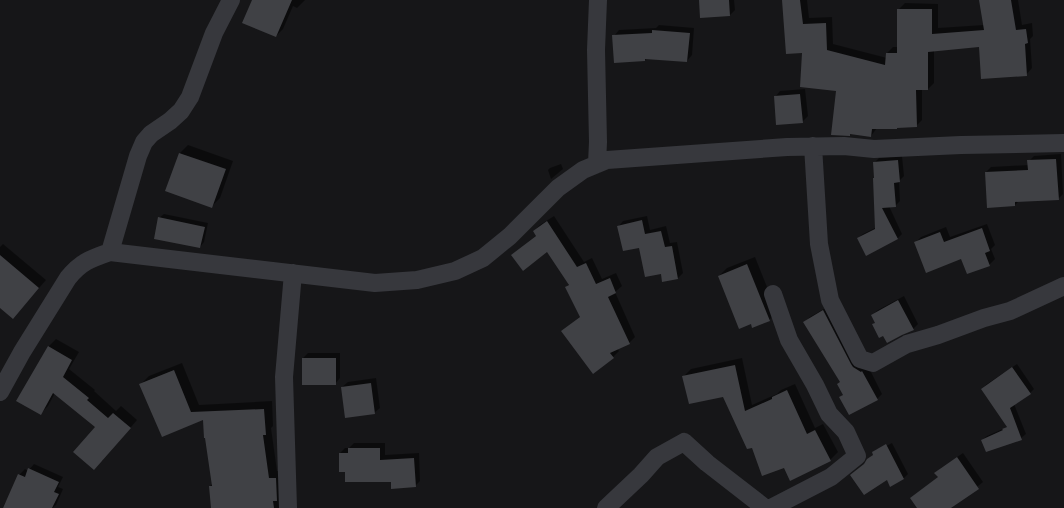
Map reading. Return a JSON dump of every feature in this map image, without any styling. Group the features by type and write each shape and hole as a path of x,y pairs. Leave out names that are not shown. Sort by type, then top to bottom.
{"street":[{"path":"110,252 138,156 144,142 151,134 181,111 190,97 214,33 231,0"},
{"path":"597,164 596,50 598,0"},
{"path":"0,392 22,352 76,267 90,259 110,252 376,283 417,280 454,271 483,258 510,236 558,188 584,170 608,160 778,147 844,146 874,149 1064,143"},
{"path":"812,146 819,244 830,300 860,359 873,363 907,344 1010,311 1064,286"},
{"path":"288,508 284,377 293,273"},
{"path":"771,508 831,477 857,456 846,432 829,414 789,340 773,294"},
{"path":"606,508 657,457 684,442 707,463 765,508"}],"building":[{"path":"252,0 292,0 276,37 242,23"},
{"path":"699,0 729,0 730,16 700,18"},
{"path":"782,0 800,0 803,24 826,23 827,50 885,65 886,53 897,53 897,9 932,9 932,34 984,30 979,0 1011,0 1016,30 1026,29 1028,43 1025,44 1027,76 981,79 979,47 928,52 928,90 916,90 917,127 872,129 871,137 850,134 850,136 831,135 836,91 800,87 802,53 786,54"},
{"path":"652,30 690,33 687,62 645,59 645,61 614,63 612,35 652,33"},
{"path":"800,94 803,123 776,125 774,96"},
{"path":"179,153 226,169 212,208 165,191"},
{"path":"1056,159 1059,200 1015,202 1015,206 987,208 985,172 1028,170 1027,160"},
{"path":"898,160 900,182 894,183 896,207 882,208 898,239 866,256 857,238 875,229 873,162"},
{"path":"158,217 205,227 200,248 154,239"},
{"path":"642,220 645,234 661,231 665,247 672,246 678,279 662,282 661,274 645,277 639,248 623,251 617,226"},
{"path":"547,221 577,267 586,263 596,284 610,278 616,293 608,297 630,344 610,353 614,358 593,374 561,331 580,317 565,287 569,285 547,252 523,271 511,255 536,236 533,231"},
{"path":"982,228 990,251 985,253 990,266 967,274 961,259 926,273 914,242 940,232 944,242"},
{"path":"0,255 39,288 13,319 0,308"},
{"path":"747,264 770,321 752,328 751,324 739,329 718,276"},
{"path":"898,300 914,330 887,343 883,336 879,338 872,324 875,323 871,315"},
{"path":"823,310 851,364 862,371 878,400 849,415 839,397 843,395 837,384 840,382 803,322"},
{"path":"48,346 72,360 63,377 89,398 87,400 108,418 113,413 131,428 94,470 73,452 95,427 53,393 41,415 16,401"},
{"path":"302,358 336,358 336,385 302,385"},
{"path":"735,365 745,411 787,390 807,434 815,430 831,461 790,481 784,468 762,476 752,448 747,449 723,397 689,404 682,376"},
{"path":"1012,367 1031,394 1010,408 1022,440 986,452 981,440 1007,427 981,389"},
{"path":"174,370 191,412 264,409 266,435 263,435 269,478 276,478 277,501 273,501 274,508 211,508 209,486 212,486 203,420 162,437 139,384"},
{"path":"371,383 375,414 345,418 341,387"},
{"path":"886,444 904,479 890,487 887,480 864,495 850,475 873,455 872,452"},
{"path":"348,448 380,448 380,460 414,458 416,487 391,489 391,482 345,482 345,472 339,472 339,453 348,453"},
{"path":"957,457 979,489 951,508 917,508 910,498 938,477 934,473"},
{"path":"28,468 59,482 54,492 59,494 52,508 3,508 18,474 25,477"}]}
